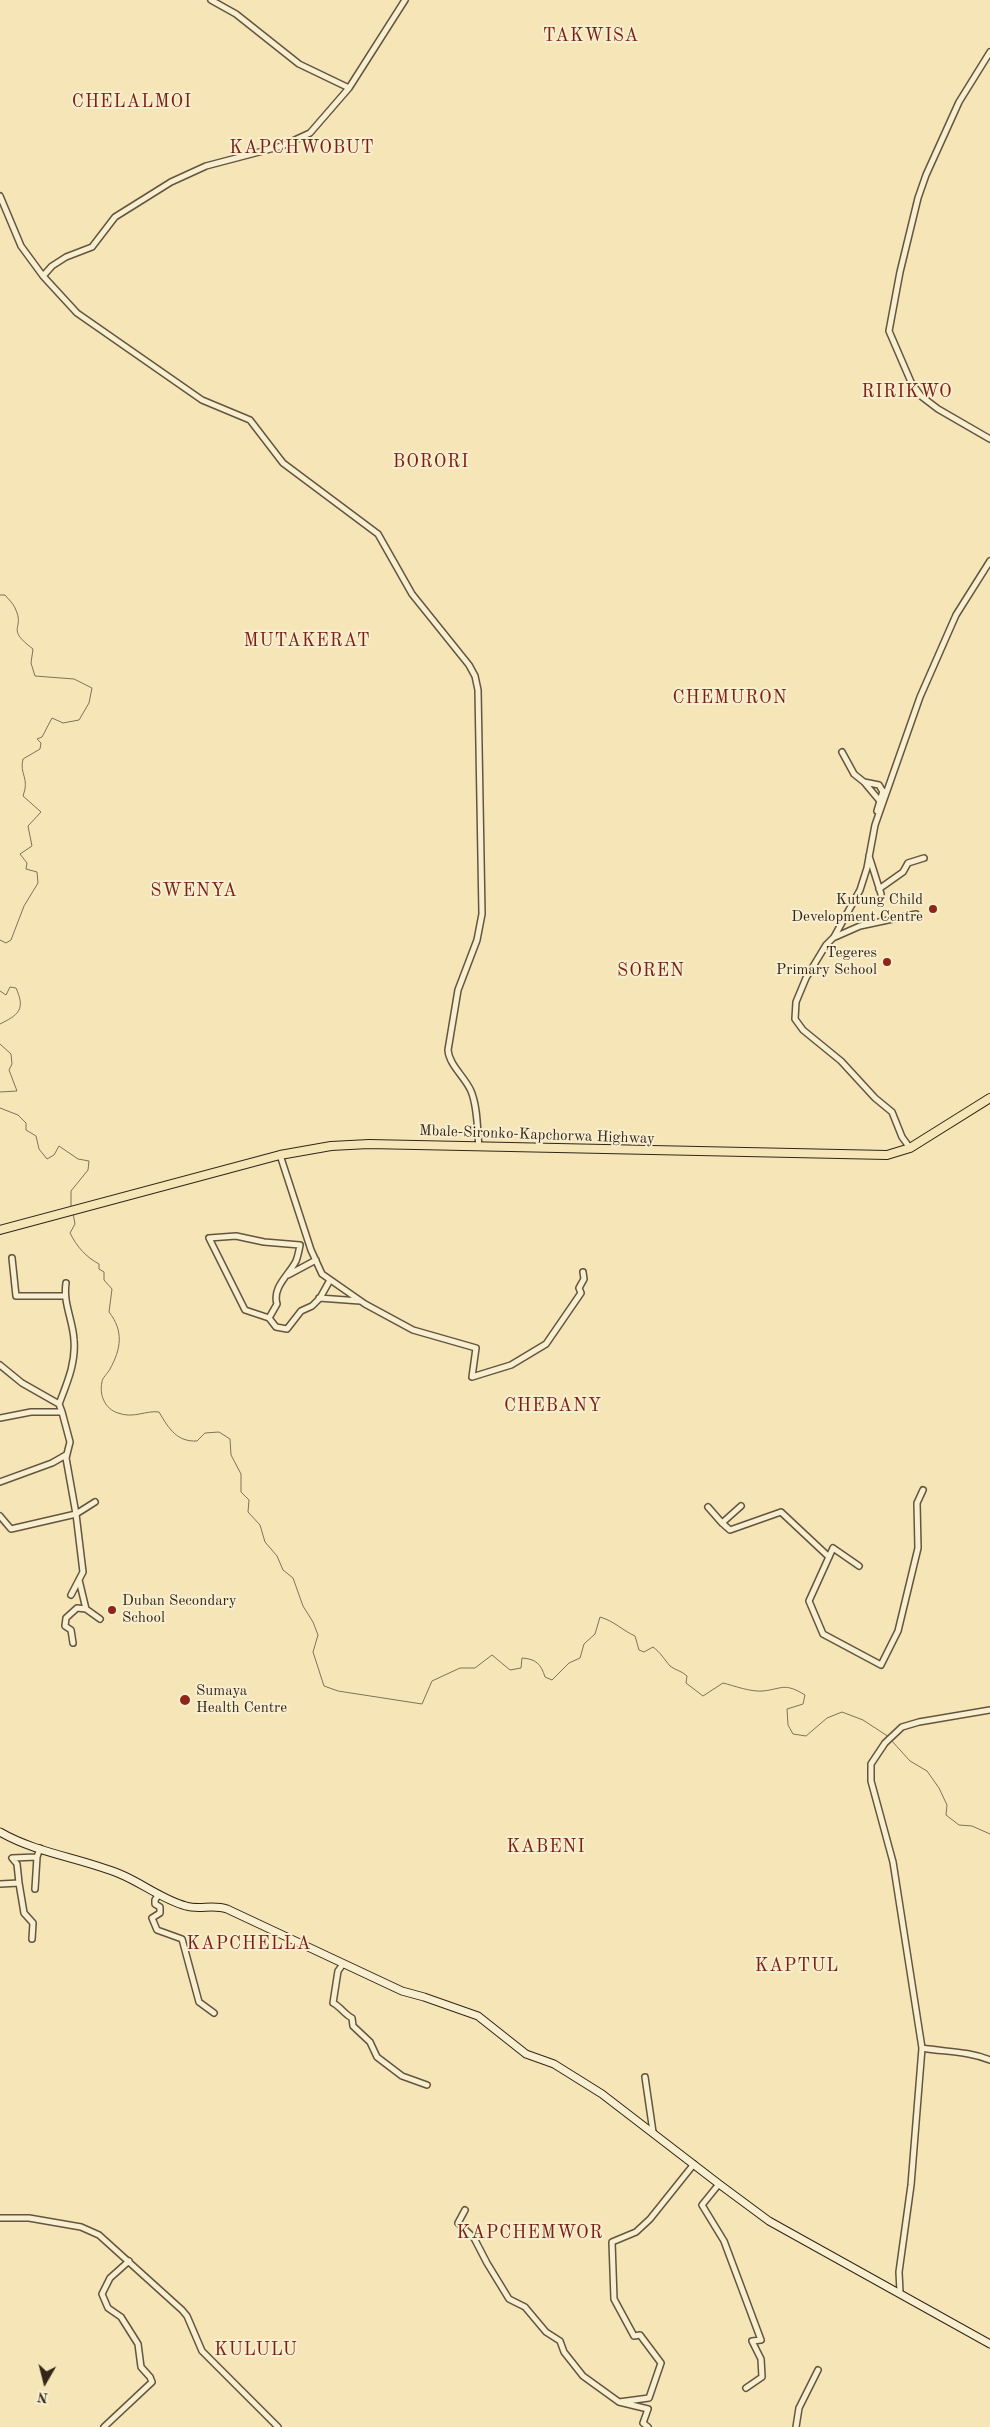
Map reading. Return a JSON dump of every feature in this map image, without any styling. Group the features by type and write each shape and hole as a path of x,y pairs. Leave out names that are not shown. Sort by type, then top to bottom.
{"main road":[{"name":"Mbale-Sironko-Kapchorwa Highway","path":"0,1230 280,1155 332,1146 369,1144 887,1155 910,1148 990,1098"}],"street":[{"path":"211,0 236,14 299,64 349,88"},
{"path":"43,276 52,266 66,257 92,246 115,217 171,182 206,166 302,139 316,127 349,88 405,0"},
{"path":"990,52 972,78 951,117 923,183 900,272 889,331 910,382 921,396 938,409 990,439"},
{"path":"0,196 22,246 43,276 77,313 202,400 250,420 283,463 372,529 383,542 412,594 473,671 478,690 482,914 476,940 458,990 448,1053 472,1092 479,1146"},
{"path":"910,1148 902,1137 892,1112 874,1098 841,1061 803,1030 795,1019 796,1002 801,987 826,945 834,937 860,890 875,825 920,697 956,615 990,561"},
{"path":"842,752 854,774 864,782 879,800"},
{"path":"897,761 879,800 869,855 880,892 903,872 908,863 924,858"},
{"path":"864,782 879,785 883,792"},
{"path":"834,937 860,926 916,914"},
{"path":"280,1155 322,1274 360,1301 413,1330 476,1348 472,1377 511,1365 546,1344 581,1293 579,1288 584,1279 583,1272"},
{"path":"288,1275 300,1245 264,1242 236,1236 209,1238 245,1310 269,1318 276,1327 287,1328 301,1311 312,1306 330,1280"},
{"path":"12,1258 16,1296 64,1296"},
{"path":"269,1318 277,1304 275,1298 281,1282 288,1275 316,1260"},
{"path":"59,1404 73,1366 74,1358 74,1340 64,1296 66,1283"},
{"path":"319,1298 360,1301"},
{"path":"0,1365 22,1383 59,1404 62,1412 70,1442 66,1456 83,1572 71,1595"},
{"path":"0,1418 31,1412 62,1412"},
{"path":"0,1482 66,1456"},
{"path":"859,1566 833,1548 810,1601 824,1634 880,1665 898,1631 918,1548 917,1503 924,1490"},
{"path":"0,1516 11,1529 76,1514 95,1502"},
{"path":"708,1506 722,1524 730,1530 781,1512 829,1557"},
{"path":"722,1524 741,1506"},
{"path":"79,1580 86,1609"},
{"path":"73,1643 71,1630 64,1626 66,1618 77,1608 86,1609 100,1619"},
{"path":"900,2292 899,2272 911,2185 922,2048 893,1862 871,1781 871,1764 885,1743 897,1730 919,1722 990,1710"},
{"path":"0,1832 40,1848 119,1874 187,1907 218,1906 227,1909 402,1991 478,2016 526,2054 554,2064 602,2094 719,2184 787,2231 900,2292 990,2344"},
{"path":"34,1889 37,1857 40,1848"},
{"path":"32,1939 33,1922 24,1913 17,1864 12,1858 37,1857"},
{"path":"0,1884 19,1883"},
{"path":"159,1894 154,1900 160,1913 152,1918 157,1930 182,1939 199,2002 214,2013"},
{"path":"342,1964 338,1971 333,2003 340,2006 346,2015 352,2018 353,2026 370,2042 377,2057 402,2076 427,2085"},
{"path":"922,2048 950,2053 971,2053 990,2060"},
{"path":"645,2077 653,2132"},
{"path":"619,2402 649,2398 661,2363 640,2335 634,2336 614,2299 612,2242 636,2232 650,2219 694,2164"},
{"path":"719,2184 702,2205 724,2241 761,2340 752,2341 761,2359 762,2377 746,2388"},
{"path":"465,2210 458,2222 474,2238 509,2299 525,2307 546,2332 560,2341 564,2352 583,2376 619,2402 648,2408 643,2423 648,2427"},
{"path":"0,2218 30,2218 81,2227 99,2235 182,2310 187,2316 202,2351 278,2427"},
{"path":"104,2427 152,2382 141,2367 138,2344 121,2317 108,2308 102,2294 110,2278 129,2262"},
{"path":"796,2427 800,2408 818,2370"}],"waterway":[{"path":"0,595 5,595 14,606 18,615 17,632 24,642 33,649 31,663 35,676 74,679 92,688 89,703 79,720 63,723 52,718 42,737 37,739 41,743 40,749 23,759 22,769 25,780 23,796 41,812 28,826 32,846 20,854 27,863 26,869 37,872 38,883 24,906 11,940 6,943 0,940"},
{"path":"0,991 6,995 10,987 16,988 20,1002 20,1007 16,1014 0,1024"},
{"path":"0,1044 11,1054 12,1064 9,1070 17,1091 0,1092"},
{"path":"0,1108 18,1115 26,1123 26,1130 36,1136 39,1149 47,1159 54,1155 59,1146 78,1159 89,1161 88,1170 71,1191 71,1207"},
{"path":"73,1213 75,1224 70,1233 82,1251 99,1264 99,1269 104,1272 104,1280 112,1289 109,1312 117,1326 119,1340 114,1362 102,1380 101,1392 106,1405 113,1411 124,1415 159,1412 174,1433 190,1441 197,1441 205,1433 219,1432 230,1439 231,1455 241,1474 241,1492 249,1500 248,1512 260,1525 265,1542 277,1556 283,1570 293,1578 303,1606 313,1622 318,1635 313,1652 324,1686 338,1691 422,1704 432,1681 460,1668 475,1668 492,1655 510,1670 521,1668 522,1658 534,1661 540,1666 545,1677 552,1680 569,1663 580,1658 584,1644 595,1634 600,1617 635,1636 639,1650 644,1652 653,1647 670,1666 687,1676 686,1683 703,1696 723,1683 758,1691 787,1687 805,1695 803,1704 787,1709 788,1725 793,1734 806,1736 827,1718 842,1712 863,1720 889,1737"},
{"path":"891,1740 910,1761 927,1771 939,1788 947,1805 946,1815 959,1825 972,1826 990,1834"}],"place":[{"name":"Kutung Child Development Centre","path":"933,909"},
{"name":"Tegeres Primary School","path":"887,962"},
{"name":"Duban Secondary School","path":"112,1610"},
{"name":"Sumaya Health Centre","path":"185,1700"}],"district":[{"name":"TAKWISA","path":"591,36"},
{"name":"CHELALMOI","path":"132,102"},
{"name":"KAPCHWOBUT","path":"302,148"},
{"name":"RIRIKWO","path":"907,392"},
{"name":"BORORI","path":"431,462"},
{"name":"MUTAKERAT","path":"307,641"},
{"name":"CHEMURON","path":"730,698"},
{"name":"SWENYA","path":"194,891"},
{"name":"SOREN","path":"651,971"},
{"name":"CHEBANY","path":"553,1406"},
{"name":"KABENI","path":"546,1847"},
{"name":"KAPCHELLA","path":"249,1944"},
{"name":"KAPTUL","path":"797,1966"},
{"name":"KAPCHEMWOR","path":"530,2233"},
{"name":"KULULU","path":"256,2350"}]}
